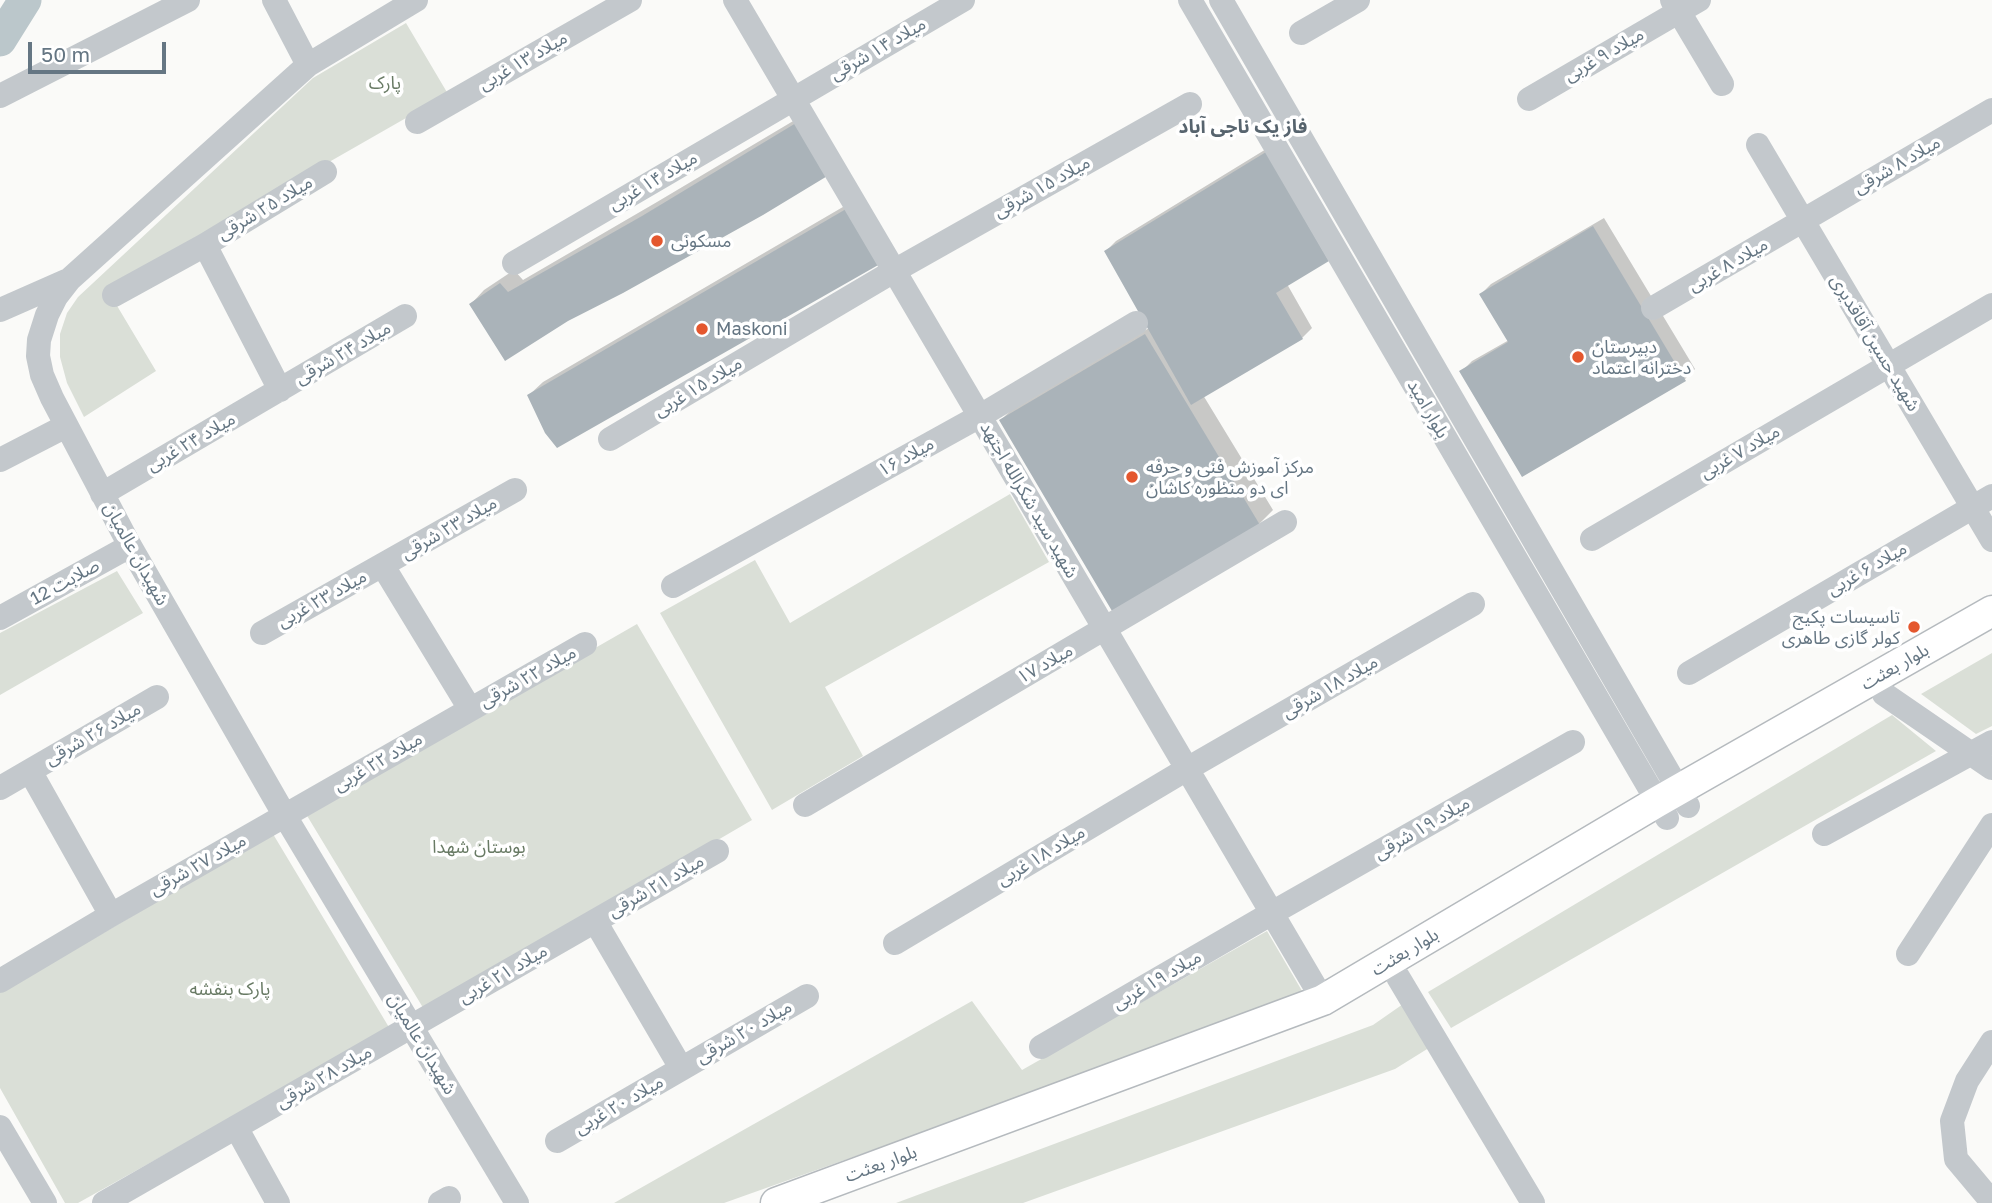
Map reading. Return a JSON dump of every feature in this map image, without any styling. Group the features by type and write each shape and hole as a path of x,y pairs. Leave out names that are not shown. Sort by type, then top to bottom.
{"main road":[{"name":"بلوار بعثت","path":"828,1203 1332,1015 1992,611"},
{"name":"بلوار بعثت","path":"776,1203 1323,1000 1673,804 1884,694 1992,632"}],"street":[{"path":"0,96 188,0"},
{"path":"274,0 309,65"},
{"name":"شهیدان عالمیان","path":"416,0 309,65 70,279 56,297 47,315 39,348 42,375 130,546 285,816 517,1203"},
{"name":"میلاد ۱۳ غربی","path":"417,122 630,0"},
{"name":"شهید سید شکرالله اجتهد","path":"735,0 1323,1000"},
{"name":"میلاد ۱۴ شرقی","path":"793,99 963,0"},
{"name":"بلوار امید","path":"1190,0 1408,374 1673,804"},
{"name":"بلوار امید","path":"1222,0 1430,359 1673,804"},
{"path":"1301,33 1358,0"},
{"path":"1683,4 1722,84"},
{"name":"میلاد ۹ غربی","path":"1529,99 1683,4"},
{"name":"میلاد ۱۴ غربی","path":"514,263 793,99"},
{"name":"میلاد ۱۵ شرقی","path":"894,271 1190,104"},
{"name":"میلاد ۸ شرقی","path":"1803,221 1992,110"},
{"name":"شهید حسین آقاقدیری","path":"1758,145 1888,365 1982,502 1992,540"},
{"name":"میلاد ۲۵ شرقی","path":"114,295 205,245 325,172"},
{"name":"میلاد ۸ غربی","path":"1653,308 1803,221"},
{"path":"205,245 280,390"},
{"path":"1354,281 1377,267"},
{"name":"میلاد ۱۵ غربی","path":"610,439 894,271"},
{"path":"0,310 70,279"},
{"name":"میلاد ۷ غربی","path":"1591,539 1992,305"},
{"name":"میلاد ۲۴ شرقی","path":"280,390 405,316"},
{"name":"میلاد ۱۶","path":"673,586 980,416 1136,323"},
{"path":"1408,374 1430,359"},
{"name":"میلاد ۲۴ غربی","path":"102,494 280,390"},
{"path":"0,460 66,426"},
{"name":"میلاد ۲۳ شرقی","path":"383,566 515,490"},
{"name":"میلاد ۶ غربی","path":"1689,673 1982,502"},
{"name":"میلاد ۱۷","path":"805,804 1285,522"},
{"name":"صلابت 12","path":"0,618 130,546"},
{"path":"383,566 470,709"},
{"name":"میلاد ۲۳ غربی","path":"262,633 383,566"},
{"name":"میلاد ۱۸ شرقی","path":"1187,769 1473,604"},
{"name":"میلاد ۲۲ شرقی","path":"470,709 585,644"},
{"path":"1884,694 1981,747 1992,768"},
{"name":"میلاد ۲۶ شرقی","path":"0,788 157,697"},
{"name":"میلاد ۲۲ غربی","path":"285,816 470,709"},
{"name":"میلاد ۱۹ شرقی","path":"1272,913 1573,742"},
{"path":"1824,834 1981,747"},
{"name":"میلاد ۱۸ غربی","path":"895,943 1187,769"},
{"path":"30,771 111,915"},
{"name":"میلاد ۲۷ شرقی","path":"0,981 285,816"},
{"path":"1908,954 1992,825"},
{"name":"میلاد ۲۱ شرقی","path":"595,921 717,851"},
{"name":"میلاد ۱۹ غربی","path":"1041,1047 1272,913"},
{"path":"595,921 681,1068"},
{"name":"میلاد ۲۱ غربی","path":"412,1027 595,921"},
{"path":"1398,977 1533,1203"},
{"name":"میلاد ۲۰ شرقی","path":"681,1068 807,996"},
{"name":"میلاد ۲۸ شرقی","path":"104,1203 412,1027"},
{"path":"1985,1198 1956,1159 1952,1121 1967,1081 1992,1042"},
{"name":"میلاد ۲۰ غربی","path":"557,1141 681,1068"},
{"path":"0,1127 45,1203"},
{"path":"236,1127 278,1203"}],"green space":[{"name":"پارک","path":"406,23 448,94 107,289 156,371 84,417 67,383 60,357 60,334 67,313 78,297 313,78"},
{"path":"1010,494 1049,562 825,687 863,756 772,810 660,613 755,560 790,623"},
{"path":"117,571 143,613 0,695 0,633"},
{"name":"بوستان شهدا","path":"637,624 752,820 425,1011 306,814"},
{"path":"1992,653 1992,726 1976,734 1921,694"},
{"path":"1892,715 1936,751 1451,1028 1428,992"},
{"name":"پارک بنفشه","path":"273,834 390,1029 78,1203 65,1203 0,1088 0,993"},
{"path":"1267,931 1305,996 724,1203 614,1203 972,1001 1022,1070"},
{"path":"1406,1002 1432,1046 1395,1069 1023,1203 896,1203 1373,1025"}],"building":[{"name":"مسکونی","path":"796,123 829,175 763,215 568,321 505,361 469,304 500,283 508,292 642,216"},
{"path":"1266,152 1329,261 1276,293 1303,339 1191,405 1104,251"},
{"name":"Maskoni","path":"846,209 880,264 557,448 545,433 527,395"},
{"name":"دبیرستان دخترانه اعتماد","path":"1593,226 1686,381 1522,477 1459,371 1508,342 1479,294"},
{"name":"مرکز آموزش فنی و حرفه ای دو منظوره کاشان","path":"1145,334 1260,525 1112,611 999,420"}],"waterway":[{"path":"0,40 25,0"}],"place":[{"name":"مسکونی","path":"657,241"},
{"name":"Maskoni","path":"702,329"},
{"name":"دبیرستان دخترانه اعتماد","path":"1578,357"},
{"name":"مرکز آموزش فنی و حرفه ای دو منظوره کاشان","path":"1132,477"},
{"name":"تاسیسات پکیج کولر گازی طاهری","path":"1914,627"}],"district":[{"name":"فاز یک ناجی آباد","path":"1243,127"}]}
